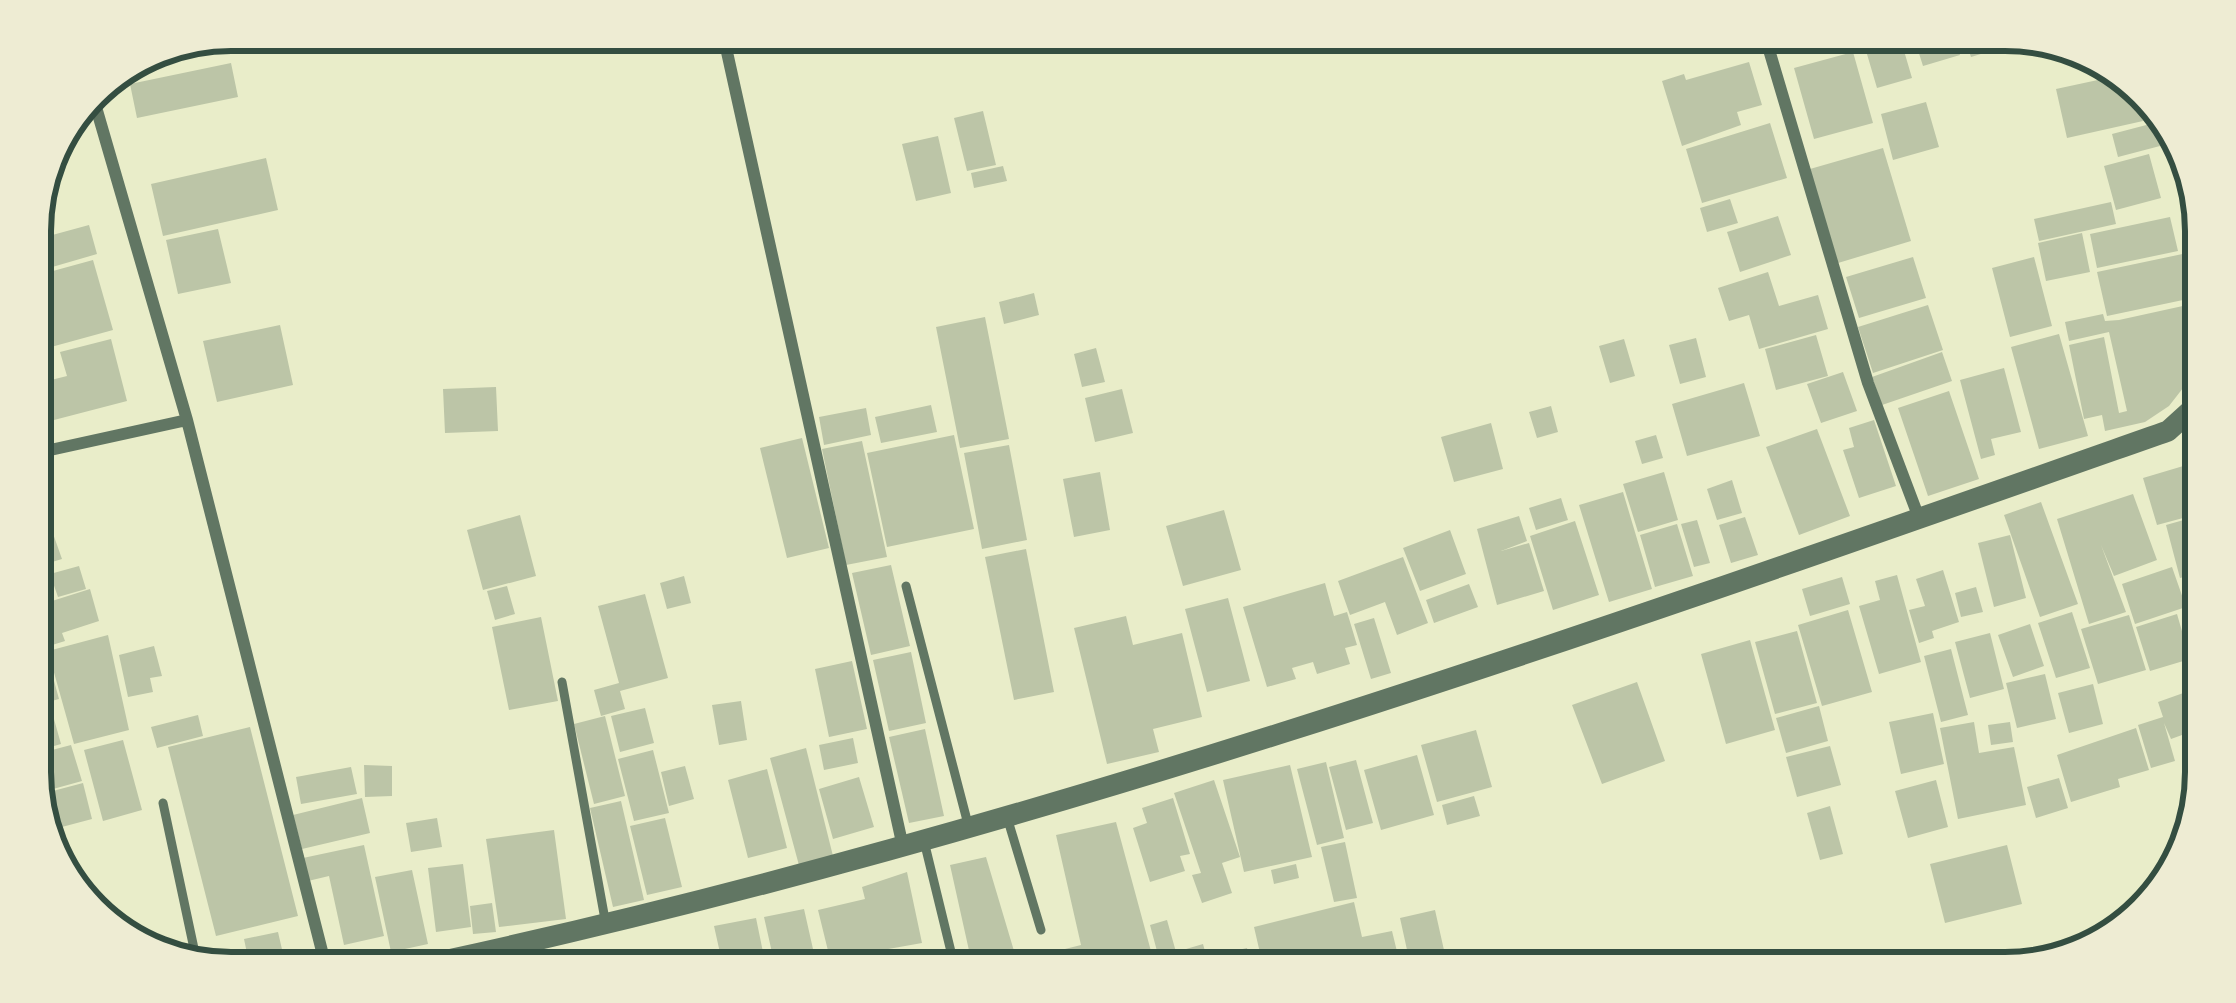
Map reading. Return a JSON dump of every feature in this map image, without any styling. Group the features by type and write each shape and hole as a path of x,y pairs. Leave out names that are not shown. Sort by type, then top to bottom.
{"street":[{"path":"727,51 913,844"},
{"path":"1769,51 1868,383 1919,518"},
{"path":"97,112 187,420 322,952"},
{"path":"485,952 606,926 969,828 1524,655 2168,431 2185,416"},
{"path":"51,450 187,420"}],"lane":[{"path":"906,586 969,828"},
{"path":"562,682 606,926"},
{"path":"164,803 194,948"},
{"path":"1007,817 1041,930"},
{"path":"913,844 949,952"}],"building":[{"path":"1866,51 1904,51 1912,78 1877,88"},
{"path":"1918,51 1959,51 1960,55 1923,66"},
{"path":"1853,52 1873,123 1814,139 1794,68"},
{"path":"1749,62 1762,105 1737,112 1741,125 1682,146 1662,81 1684,74 1686,80"},
{"path":"231,63 238,97 137,118 130,84"},
{"path":"2101,79 2132,104 2143,121 2067,138 2056,89"},
{"path":"1926,102 1939,147 1893,160 1881,114"},
{"path":"983,111 996,165 967,171 954,118"},
{"path":"1770,123 1787,178 1702,203 1686,149"},
{"path":"2149,124 2160,146 2118,157 2112,134"},
{"path":"938,136 951,193 916,201 902,144"},
{"path":"1883,148 1911,241 1838,263 1810,169"},
{"path":"2149,154 2161,198 2116,210 2104,166"},
{"path":"266,158 278,210 163,236 151,184"},
{"path":"1003,166 1007,181 974,188 971,173"},
{"path":"1730,199 1738,223 1707,232 1700,208"},
{"path":"2111,202 2116,224 2039,241 2034,219"},
{"path":"1778,216 1791,255 1740,272 1727,232"},
{"path":"2170,217 2178,251 2097,268 2090,234"},
{"path":"89,225 97,254 51,267 51,235"},
{"path":"218,229 231,283 178,294 166,240"},
{"path":"2082,233 2090,272 2046,281 2038,243"},
{"path":"2185,253 2185,300 2107,316 2097,272"},
{"path":"1913,257 1926,298 1859,318 1846,277"},
{"path":"2034,257 2052,326 2010,337 1992,268"},
{"path":"93,260 113,330 51,347 51,272"},
{"path":"1768,272 1779,306 1818,295 1828,329 1759,349 1749,315 1729,321 1718,288"},
{"path":"1034,293 1039,315 1004,324 999,302"},
{"path":"1928,305 1943,350 1873,373 1858,327"},
{"path":"2185,306 2185,386 2169,406 2145,422 2105,431 2102,415 2084,419 2069,345 2104,337 2119,413 2127,411 2109,332 2069,341 2065,322 2103,314 2105,321"},
{"path":"985,317 1009,439 960,448 936,327"},
{"path":"280,325 293,385 217,402 203,341"},
{"path":"2059,334 2088,436 2039,449 2011,347"},
{"path":"1816,335 1828,376 1776,390 1765,349"},
{"path":"1696,338 1706,377 1680,384 1669,345"},
{"path":"111,339 127,401 54,420 51,380 67,376 60,352"},
{"path":"1624,339 1635,376 1610,383 1599,346"},
{"path":"1096,348 1105,382 1082,387 1074,354"},
{"path":"1942,352 1952,381 1882,405 1872,377"},
{"path":"2004,368 2021,432 1991,439 1995,455 1981,459 1960,380"},
{"path":"1843,372 1857,411 1821,423 1807,384"},
{"path":"1744,383 1760,436 1687,456 1672,404"},
{"path":"496,387 498,431 445,433 443,389"},
{"path":"1122,389 1133,433 1095,442 1085,398"},
{"path":"1949,391 1979,479 1928,496 1898,408"},
{"path":"931,405 937,432 881,443 875,417"},
{"path":"1551,406 1558,432 1537,438 1529,412"},
{"path":"866,408 871,435 824,445 819,417"},
{"path":"1874,420 1896,486 1859,498 1843,450 1854,447 1849,428"},
{"path":"1491,423 1503,469 1454,482 1441,437"},
{"path":"1817,429 1850,516 1799,535 1766,447"},
{"path":"954,435 974,529 887,547 867,453"},
{"path":"1656,435 1663,458 1642,464 1635,441"},
{"path":"802,438 829,548 787,558 760,448"},
{"path":"862,441 887,557 846,565 822,449"},
{"path":"1009,445 1027,540 982,549 964,453"},
{"path":"2185,465 2185,517 2157,525 2143,478"},
{"path":"1100,472 1110,530 1074,537 1063,479"},
{"path":"1664,472 1678,520 1638,532 1623,484"},
{"path":"1732,480 1742,513 1717,520 1707,489"},
{"path":"1623,492 1652,589 1609,602 1579,505"},
{"path":"2133,494 2157,560 2114,576 2101,545 2126,612 2089,624 2057,519"},
{"path":"1561,498 1568,520 1536,530 1529,508"},
{"path":"2041,502 2078,604 2040,617 2004,515"},
{"path":"1224,510 1241,570 1183,586 1166,526"},
{"path":"520,515 536,576 483,590 467,530"},
{"path":"1519,516 1527,541 1501,551 1529,543 1544,591 1497,605 1477,529"},
{"path":"1745,517 1758,555 1731,563 1719,525"},
{"path":"1697,520 1710,563 1694,567 1681,524"},
{"path":"2185,520 2185,577 2180,578 2166,525"},
{"path":"1575,521 1599,595 1553,610 1530,536"},
{"path":"1677,524 1693,576 1655,587 1640,535"},
{"path":"51,528 62,559 51,562"},
{"path":"1450,530 1466,574 1420,591 1403,548"},
{"path":"2010,535 2026,598 1994,607 1978,543"},
{"path":"1026,549 1054,692 1014,700 985,557"},
{"path":"1403,557 1428,623 1397,635 1385,602 1350,615 1338,581"},
{"path":"891,565 910,646 871,655 852,573"},
{"path":"79,566 86,589 58,597 51,574"},
{"path":"2172,567 2185,607 2135,624 2122,584"},
{"path":"1943,570 1959,622 1932,631 1934,638 1919,643 1909,610 1925,606 1916,579"},
{"path":"1897,575 1921,662 1879,674 1859,606 1880,600 1875,581"},
{"path":"684,576 691,603 667,609 660,583"},
{"path":"1842,577 1850,604 1810,616 1802,589"},
{"path":"1325,583 1334,616 1347,612 1357,645 1345,648 1350,664 1317,674 1313,662 1292,668 1296,679 1267,687 1243,607"},
{"path":"1469,584 1478,607 1434,623 1426,600"},
{"path":"507,586 515,614 495,620 487,591"},
{"path":"1976,587 1983,612 1961,617 1955,593"},
{"path":"90,589 99,621 62,633 65,641 51,645 51,598"},
{"path":"645,594 668,678 620,691 625,709 601,716 594,690 619,683 598,606"},
{"path":"1228,598 1250,681 1207,692 1185,609"},
{"path":"1848,610 1872,692 1822,706 1798,625"},
{"path":"2072,612 2090,668 2056,678 2038,623"},
{"path":"2177,614 2185,660 2150,671 2136,627"},
{"path":"2129,615 2146,670 2098,684 2081,629"},
{"path":"1126,616 1133,645 1182,633 1202,717 1153,729 1159,752 1107,764 1074,628"},
{"path":"541,617 558,701 509,710 492,627"},
{"path":"1374,618 1391,673 1371,679 1354,624"},
{"path":"2030,624 2044,666 2013,677 1998,635"},
{"path":"1797,631 1817,703 1775,714 1755,642"},
{"path":"1990,633 2004,689 1970,698 1955,642"},
{"path":"108,635 129,730 74,744 51,650"},
{"path":"1750,640 1775,730 1726,744 1701,654"},
{"path":"154,646 162,676 150,678 153,692 128,697 119,655"},
{"path":"1951,649 1968,715 1941,722 1924,656"},
{"path":"911,652 926,723 889,731 873,660"},
{"path":"852,661 867,729 829,737 815,669"},
{"path":"51,670 59,699 51,701"},
{"path":"2045,674 2056,719 2017,728 2006,683"},
{"path":"1637,682 1665,761 1602,784 1572,705"},
{"path":"2093,684 2103,724 2069,733 2058,693"},
{"path":"2185,692 2185,734 2171,739 2164,723 2175,761 2151,768 2138,725 2163,717 2158,702"},
{"path":"741,701 747,740 719,745 712,705"},
{"path":"1819,706 1828,741 1786,753 1776,718"},
{"path":"645,708 654,743 620,752 611,716"},
{"path":"51,709 61,744 51,747"},
{"path":"1933,713 1944,764 1901,774 1889,722"},
{"path":"198,715 203,736 157,748 151,727"},
{"path":"605,716 625,796 594,804 574,724"},
{"path":"1974,722 1979,753 2014,747 2026,805 1958,819 1940,728"},
{"path":"2010,722 2013,742 1991,745 1988,725"},
{"path":"250,727 298,916 216,936 168,747"},
{"path":"2136,728 2149,770 2118,779 2120,787 2071,802 2057,755"},
{"path":"925,729 944,816 909,823 889,737"},
{"path":"1476,730 1492,787 1437,802 1421,745"},
{"path":"853,738 858,763 824,770 819,745"},
{"path":"123,740 142,810 103,821 84,750"},
{"path":"71,745 82,781 52,789 51,750"},
{"path":"1830,746 1841,785 1797,797 1786,757"},
{"path":"806,748 834,860 800,869 770,758"},
{"path":"653,750 669,813 634,821 618,759"},
{"path":"1417,755 1434,815 1381,830 1364,770"},
{"path":"1356,760 1373,823 1346,830 1329,767"},
{"path":"1326,762 1344,838 1317,845 1297,769"},
{"path":"364,765 392,766 392,796 365,797"},
{"path":"1290,765 1312,857 1244,872 1223,780"},
{"path":"685,766 694,799 669,806 661,772"},
{"path":"351,767 357,794 301,804 296,777"},
{"path":"767,769 787,848 748,858 728,780"},
{"path":"859,777 874,827 833,839 819,789"},
{"path":"2059,778 2068,808 2036,818 2027,787"},
{"path":"1214,780 1240,857 1222,863 1232,893 1202,903 1192,875 1201,873 1174,793"},
{"path":"1936,780 1948,827 1908,838 1895,791"},
{"path":"83,783 92,819 60,827 53,791"},
{"path":"1474,796 1480,816 1447,825 1442,805"},
{"path":"362,798 370,833 302,849 293,815"},
{"path":"1173,798 1190,854 1180,856 1185,871 1150,882 1133,828 1147,823 1142,808"},
{"path":"621,801 644,900 613,907 590,808"},
{"path":"1830,806 1843,854 1820,860 1807,813"},
{"path":"437,818 442,847 411,852 406,823"},
{"path":"665,818 682,887 647,895 630,826"},
{"path":"1116,822 1151,952 1053,952 1081,945 1056,835"},
{"path":"554,830 566,919 499,927 486,839"},
{"path":"1345,842 1357,898 1334,902 1321,847"},
{"path":"364,845 384,936 344,945 329,876 308,881 303,858"},
{"path":"2007,845 2022,904 1945,923 1930,864"},
{"path":"986,857 1014,952 969,952 950,865"},
{"path":"463,864 471,927 436,932 428,868"},
{"path":"1296,864 1299,878 1274,884 1271,870"},
{"path":"412,870 428,944 391,952 375,877"},
{"path":"907,872 922,943 877,952 828,952 818,910 865,899 862,887"},
{"path":"1354,902 1362,937 1392,931 1397,952 1260,952 1254,927"},
{"path":"492,903 496,932 473,934 470,906"},
{"path":"804,909 813,949 772,952 764,917"},
{"path":"1435,910 1444,952 1407,952 1400,918"},
{"path":"756,918 763,952 720,952 714,926"},
{"path":"1167,920 1176,952 1157,952 1150,925"},
{"path":"278,932 283,952 247,952 244,939"},
{"path":"1203,944 1205,952 1176,952"}]}
